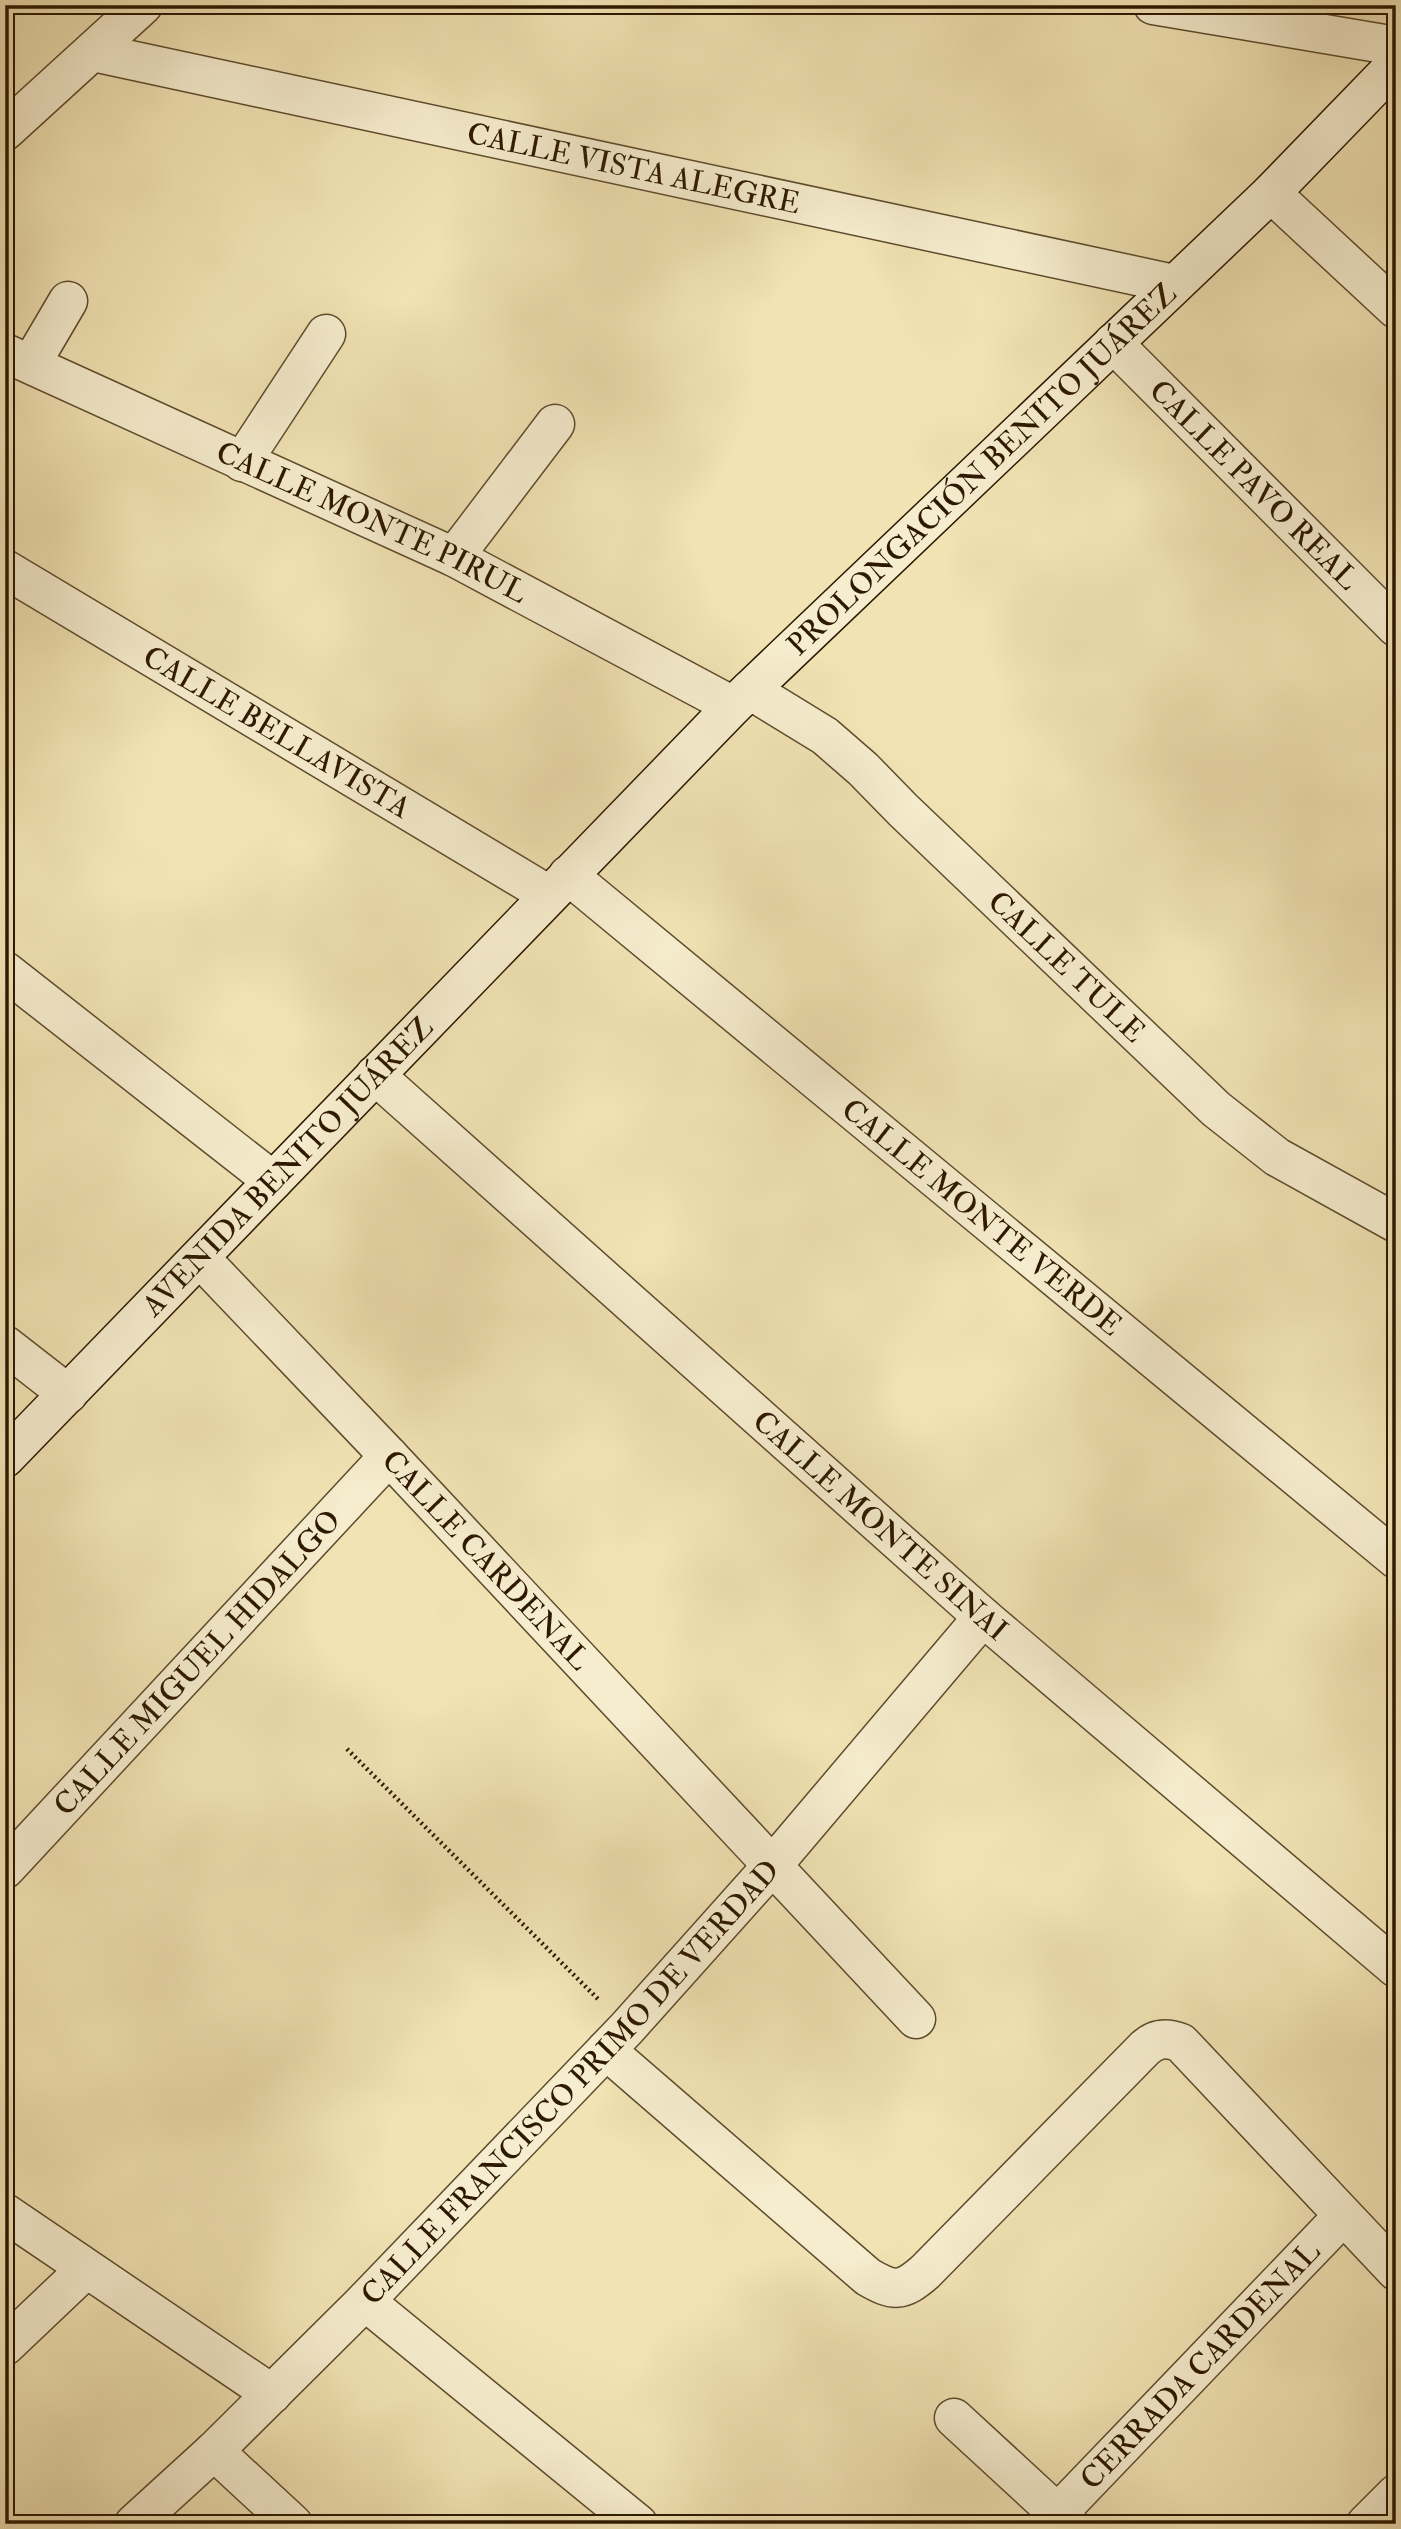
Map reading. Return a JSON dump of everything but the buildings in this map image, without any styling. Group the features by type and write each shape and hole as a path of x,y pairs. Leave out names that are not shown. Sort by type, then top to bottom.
{"street":[{"path":"5,131 143,5"},
{"path":"1153,5 1396,46"},
{"name":"CALLE VISTA ALEGRE","path":"93,52 1174,284"},
{"name":"PROLONGACIÓN BENITO JUÁREZ","path":"559,885 741,698 1271,193 1396,64"},
{"path":"1271,193 1396,309"},
{"path":"18,359 68,301"},
{"path":"242,462 326,334"},
{"name":"CALLE PAVO REAL","path":"1113,343 1396,627"},
{"name":"CALLE MONTE PIRUL","path":"18,359 454,557 741,698"},
{"path":"454,557 555,424"},
{"name":"CALLE BELLAVISTA","path":"5,569 559,885"},
{"name":"CALLE TULE","path":"741,698 825,736 863,769 1216,1109 1278,1157 1396,1223"},
{"name":"AVENIDA BENITO JUÁREZ","path":"5,1458 559,885"},
{"name":"CALLE MONTE VERDE","path":"559,885 1396,1559"},
{"path":"5,971 273,1181"},
{"name":"CALLE MONTE SINAI","path":"375,1075 983,1617 1396,1968"},
{"name":"CALLE CARDENAL","path":"200,1258 916,2019"},
{"path":"5,1345 68,1394"},
{"name":"CALLE MIGUEL HIDALGO","path":"5,1869 389,1456"},
{"name":"CALLE FRANCISCO PRIMO DE VERDAD","path":"134,2524 214,2451 365,2301 616,2039 772,1866 983,1617"},
{"path":"616,2039 867,2277 882,2286 898,2289 913,2283 1143,2049 1151,2042 1161,2039 1181,2043 1396,2271"},
{"path":"5,2213 272,2394"},
{"name":"CERRADA CARDENAL","path":"1063,2519 1343,2216"},
{"path":"5,2346 86,2269"},
{"path":"365,2301 638,2524"},
{"path":"954,2418 1063,2519"},
{"path":"214,2451 293,2524"},
{"path":"1366,2524 1396,2494"}],"path":[{"path":"348,1749 616,2039"}]}
